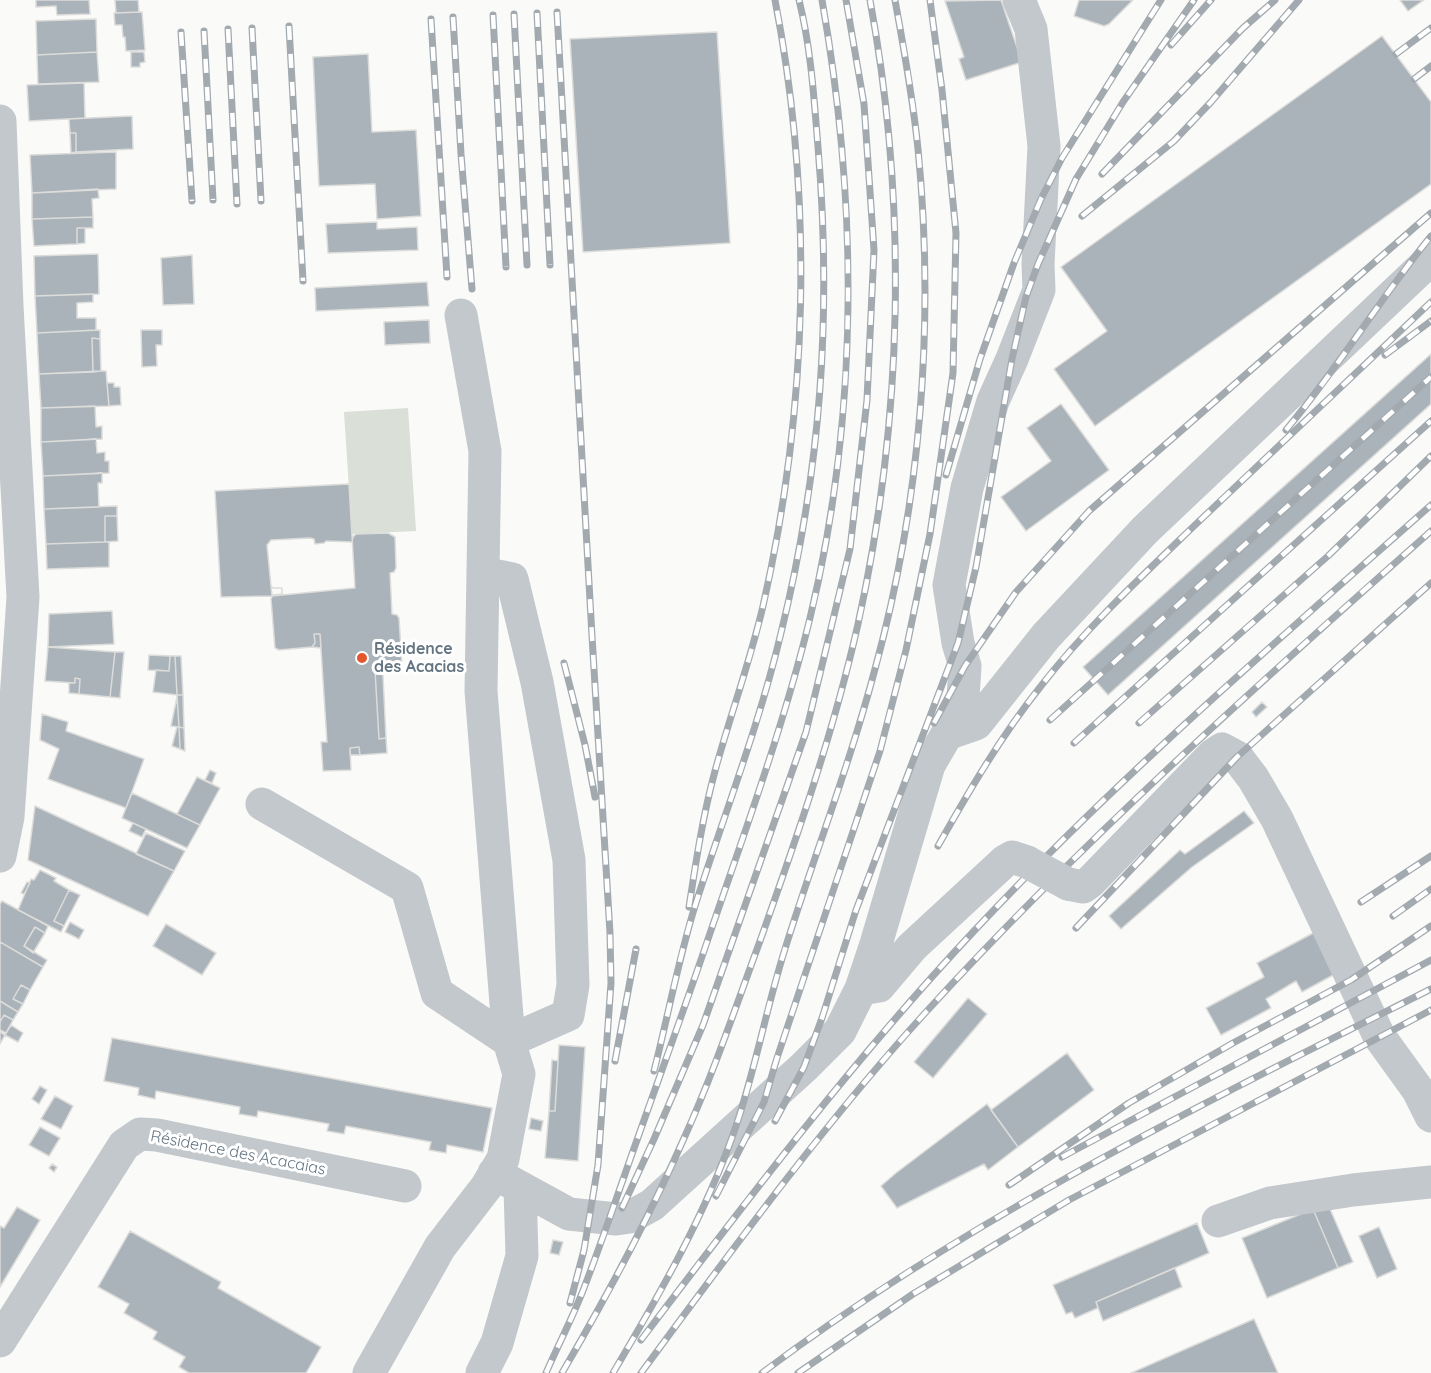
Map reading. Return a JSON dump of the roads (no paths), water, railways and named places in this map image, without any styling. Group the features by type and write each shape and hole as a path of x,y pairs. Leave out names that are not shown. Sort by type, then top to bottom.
{"street":[{"path":"507,1181 569,1215 610,1220 630,1217 652,1205 840,1031 861,988 929,765 947,734 963,698 965,666 958,643 949,585 967,488 993,401 1039,290 1038,264 1044,146 1025,15 1045,0"},
{"path":"0,121 4,306 23,597 8,817 0,856"},
{"path":"947,734 976,724 1046,636 1145,530 1431,259"},
{"path":"461,315 485,451 481,691 508,1041 519,1074 503,1158 522,1256 497,1343 482,1373"},
{"path":"483,573 512,579 537,682 569,860 573,985 568,1016 508,1041"},
{"path":"861,988 879,986 912,947 1012,857 1027,862 1068,884 1083,887 1213,755 1222,749 1237,757 1278,819 1379,1036 1418,1090 1431,1114"},
{"path":"262,804 407,888 437,993 508,1041"},
{"name":"Résidence des Acacaias","path":"0,1341 124,1145 140,1134 157,1135 405,1186"},
{"path":"369,1373 440,1247 507,1181"},
{"path":"1218,1221 1270,1203 1353,1190 1431,1182"}],"railway":[{"path":"689,907 711,788 763,606 778,531 797,380 800,227 796,151 788,75 775,0"},
{"path":"654,1071 689,927 772,668 795,572 806,512 820,392 824,270 812,73 799,0"},
{"path":"546,1373 580,1299 598,1251 762,782 788,701 810,618 826,542 838,464 845,387 848,309 847,232 842,154 834,77 822,0"},
{"path":"622,1208 703,1025 806,732 850,549 867,400 874,250 864,104 846,0"},
{"path":"562,1373 642,1227 706,1088 801,823 838,704 858,624 873,547 884,469 892,391 895,312 895,234 890,156 882,78 870,0"},
{"path":"613,1373 695,1224 735,1129 785,949 865,704 891,606 904,541 920,411 925,280 918,149 895,0"},
{"path":"716,1196 764,1102 880,751 906,650 930,534 953,373 956,233 942,90 930,0"},
{"path":"946,475 980,359 1014,263 1041,199 1062,158 1161,0"},
{"path":"775,1121 804,1067 856,910 958,643 976,567 1012,359 1026,297 1038,264 1076,179 1123,102 1194,0"},
{"path":"1171,45 1211,0"},
{"path":"1102,174 1243,28 1275,0"},
{"path":"1082,216 1174,141 1211,102 1299,0"},
{"path":"557,12 611,983 598,1165 584,1250 570,1303"},
{"path":"537,13 550,265"},
{"path":"514,14 527,265"},
{"path":"493,15 506,267"},
{"path":"453,17 472,289"},
{"path":"431,19 447,277"},
{"path":"289,26 303,281"},
{"path":"252,28 261,201"},
{"path":"1396,54 1431,28"},
{"path":"228,29 237,204"},
{"path":"204,31 213,200"},
{"path":"181,32 192,201"},
{"path":"1414,79 1431,66"},
{"path":"934,723 965,666 1016,592 1089,511 1431,213"},
{"path":"1286,430 1431,236"},
{"path":"938,846 1012,724 1076,644 1154,564 1431,302"},
{"path":"1385,355 1431,321"},
{"path":"1050,720 1431,377"},
{"path":"1074,743 1431,421"},
{"path":"1139,723 1328,556 1431,456"},
{"path":"641,1340 761,1183 844,1080 886,1029 974,931 1083,820 1140,766 1255,660 1431,505"},
{"path":"641,1373 815,1143 888,1055 986,948 1172,765 1431,531"},
{"path":"1076,928 1237,757 1431,583"},
{"path":"564,663 585,745 595,797"},
{"path":"1361,902 1431,856"},
{"path":"1393,916 1431,889"},
{"path":"1009,1185 1129,1103 1233,1043 1351,980 1431,926"},
{"path":"615,1061 636,949"},
{"path":"1062,1157 1431,960"},
{"path":"762,1373 840,1317 921,1264 1004,1214 1173,1120 1431,989"},
{"path":"798,1373 913,1294 1069,1200 1431,1010"}],"place":[{"name":"Résidence des Acacias","path":"362,658"}]}
